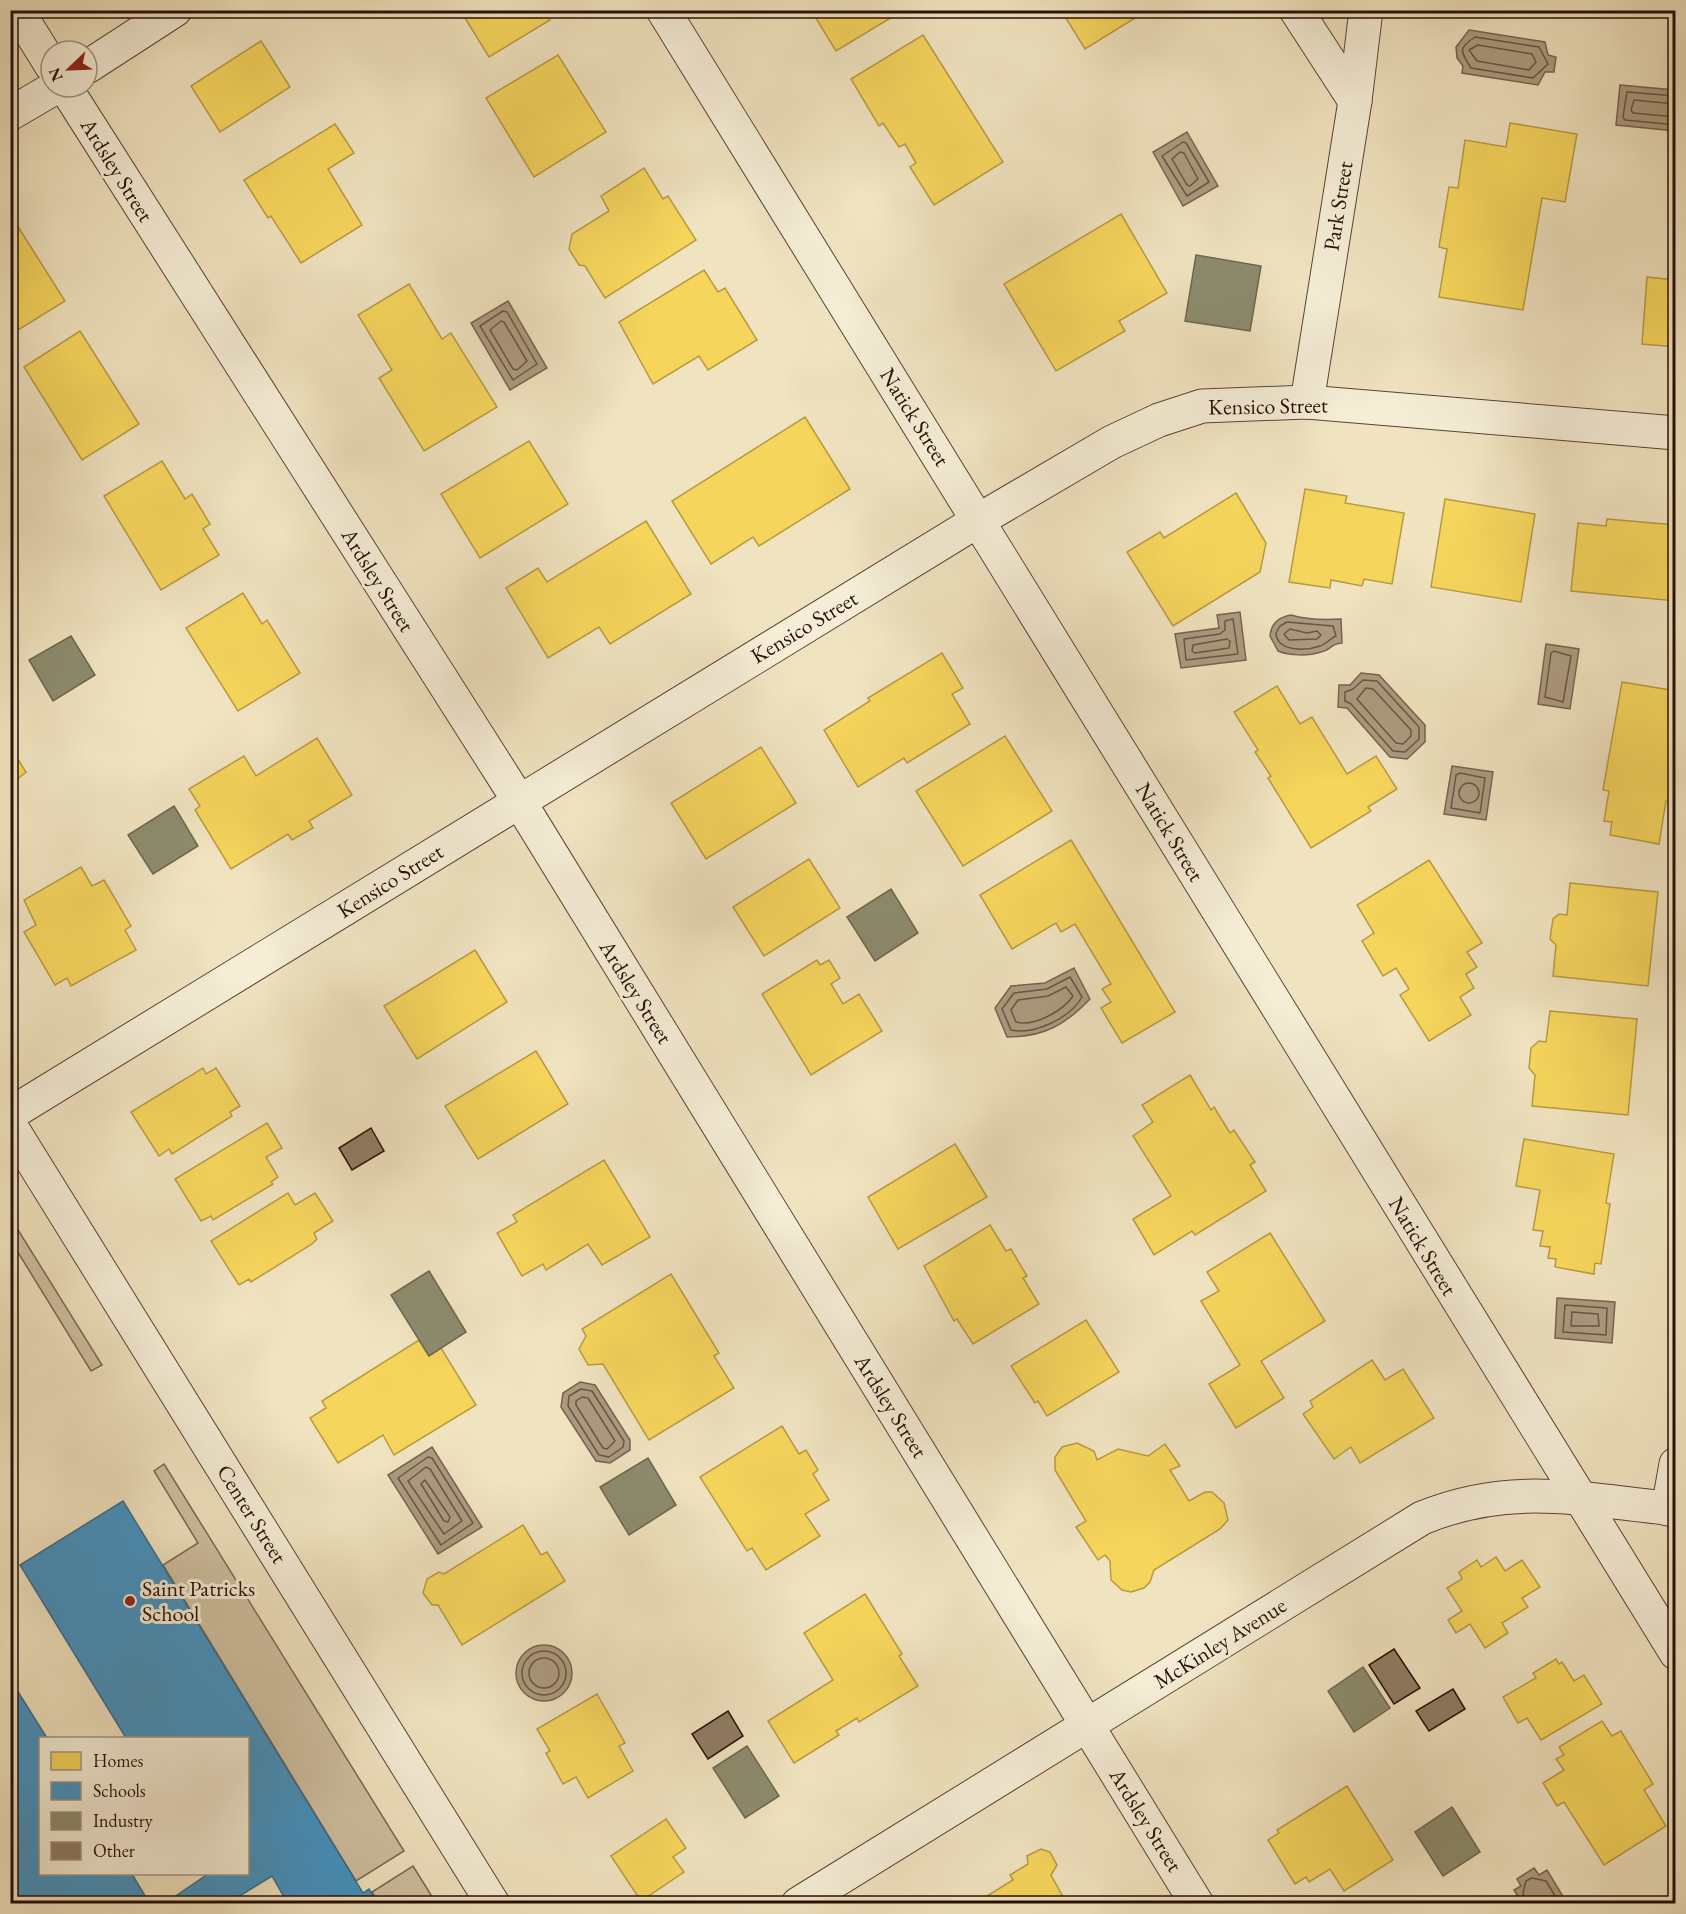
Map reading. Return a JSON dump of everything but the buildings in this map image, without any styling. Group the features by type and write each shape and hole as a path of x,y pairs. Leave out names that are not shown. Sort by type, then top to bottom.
{"street":[{"path":"17,10 39,46"},
{"path":"99,59 175,10"},
{"name":"Natick Street","path":"663,10 979,520 1577,1496 1676,1653"},
{"path":"1296,10 1355,101"},
{"name":"Park Street","path":"1306,402 1355,101 1366,10"},
{"path":"10,114 39,97"},
{"name":"Ardsley Street","path":"73,99 519,801 1197,1904"},
{"name":"Kensico Street","path":"10,1114 979,520 1112,442 1159,420 1202,406 1306,402 1676,433"},
{"name":"Center Street","path":"10,1125 493,1904"},
{"path":"1672,1509 1676,1464"},
{"name":"McKinley Avenue","path":"798,1904 1422,1518 1454,1505 1506,1497 1577,1496 1672,1509"}],"shaded area":[{"path":"10,1217 102,1365 91,1371 11,1241"},
{"path":"164,1464 404,1851 356,1881 163,1565 198,1543 154,1471"},
{"path":"413,1866 436,1903 379,1903 372,1892"}],"water":[{"path":"1469,30 1545,42 1548,55 1556,57 1554,72 1545,72 1538,85 1462,73 1463,66 1457,58 1456,47"},
{"path":"1620,85 1675,90 1675,131 1616,125"},
{"path":"1187,132 1218,186 1183,206 1153,152"},
{"path":"508,301 547,368 510,390 471,323"},
{"path":"1240,612 1246,660 1181,668 1175,634 1219,628 1217,615"},
{"path":"1291,615 1303,618 1341,619 1342,643 1325,651 1311,654 1293,655 1278,651 1270,636 1272,628 1279,619"},
{"path":"1546,644 1579,649 1570,709 1538,704"},
{"path":"1361,673 1379,675 1425,725 1425,742 1407,759 1390,757 1347,708 1338,707 1339,685 1350,685"},
{"path":"1452,766 1493,772 1486,820 1444,814"},
{"path":"1074,968 1090,999 1072,1016 1053,1028 1032,1035 1007,1037 995,1008 1011,986 1045,983"},
{"path":"1557,1298 1615,1302 1612,1343 1555,1338"},
{"path":"580,1382 595,1385 630,1440 630,1450 610,1463 596,1461 561,1407 563,1393"},
{"path":"432,1447 482,1527 438,1554 388,1475"},
{"path":"538,1645 550,1645 560,1649 568,1657 572,1673 568,1689 560,1697 550,1701 538,1701 528,1697 520,1689 516,1679 516,1667 520,1657 528,1649"},
{"path":"1534,1868 1539,1875 1547,1870 1567,1903 1522,1903 1514,1890 1521,1886 1517,1879"}],"place":[{"name":"Saint Patricks School","path":"130,1601"}]}
